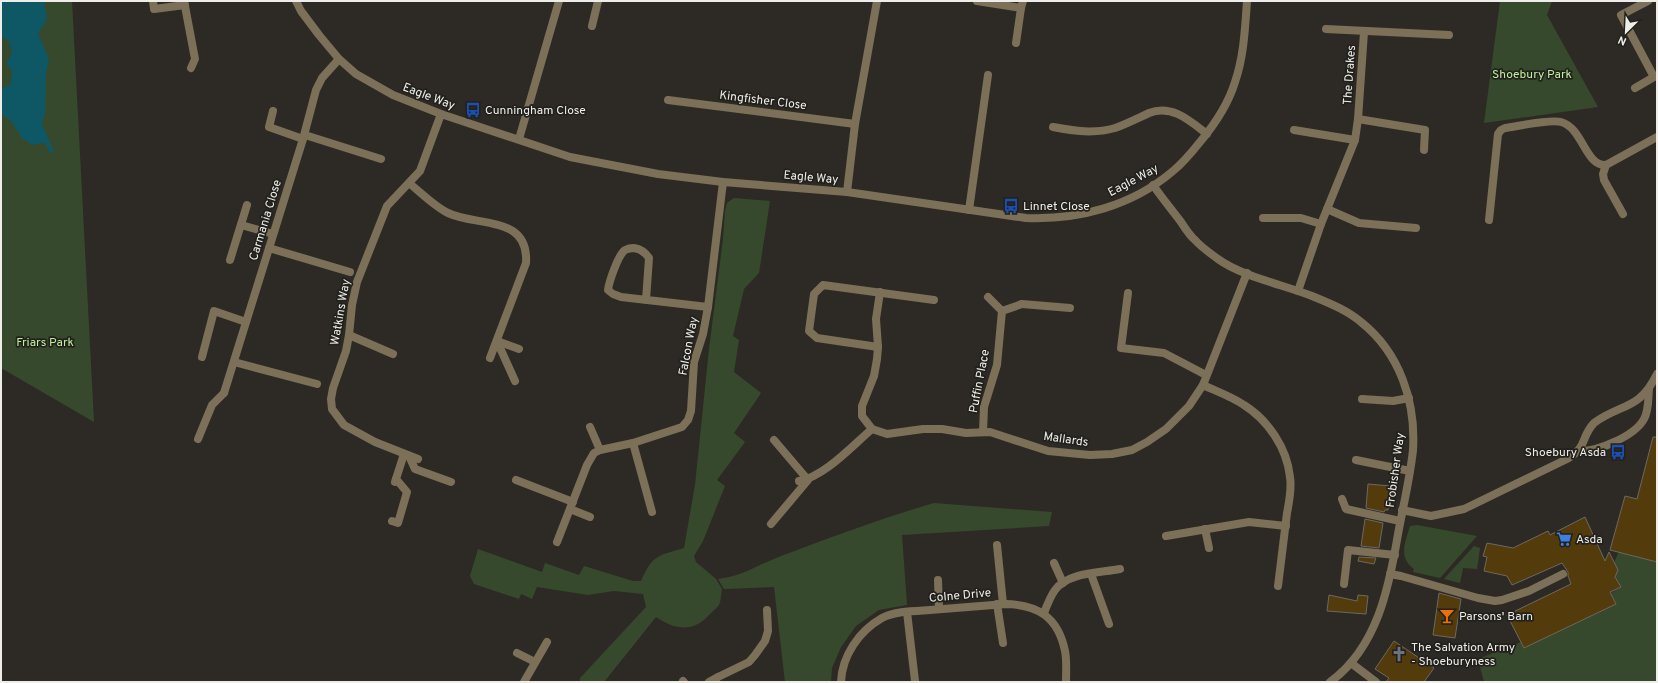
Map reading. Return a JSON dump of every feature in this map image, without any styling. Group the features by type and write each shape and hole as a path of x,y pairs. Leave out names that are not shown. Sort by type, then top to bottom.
{"street":[{"path":"153,1 154,9 184,3 195,59 191,68"},
{"path":"519,140 559,1"},
{"path":"592,26 598,1"},
{"path":"847,192 855,124 877,1"},
{"path":"977,1 1022,5 1016,42"},
{"name":"Eagle Way","path":"299,2 319,35 339,59 356,74 393,95 440,114 570,157 658,174 723,182 847,192 1026,218 1060,218 1075,216 1106,208 1136,195 1173,172 1184,161 1220,116 1235,82 1244,44 1247,1"},
{"path":"1635,88 1654,77 1621,15 1648,1"},
{"name":"The Drakes","path":"1326,29 1449,35"},
{"name":"The Drakes","path":"1298,290 1321,224 1355,140 1358,119 1364,32"},
{"name":"Carmania Close","path":"198,439 212,405 224,393 304,137 316,90 322,78 339,59"},
{"path":"969,210 988,75"},
{"name":"Kingfisher Close","path":"668,100 855,124"},
{"path":"273,111 269,127 381,159"},
{"path":"1053,127 1078,132 1103,130 1116,128 1151,112 1170,111 1179,114 1207,134"},
{"name":"Watkins Way","path":"418,458 375,442 344,424 336,416 332,409 331,399 333,388 346,351 356,282 387,206 393,197 420,171 440,114"},
{"name":"The Drakes","path":"1358,119 1425,130 1424,150"},
{"path":"1489,220 1498,134 1505,128 1559,121 1572,127 1594,161 1598,164 1606,165"},
{"path":"1294,130 1355,140"},
{"path":"1623,214 1604,180 1602,174 1603,169 1606,165 1657,137"},
{"name":"Falcon Way","path":"600,450 633,443 682,427 688,420 691,411 694,362 708,307 723,182"},
{"path":"409,183 446,212 456,216 497,224 515,233 522,239 526,254 526,263 490,358"},
{"name":"Frobisher Way","path":"1153,185 1194,240 1219,260 1247,273 1298,290 1331,304 1362,322 1390,354 1407,389 1414,431 1410,471 1395,555 1379,614 1366,645 1341,675 1330,682"},
{"path":"230,260 247,205"},
{"path":"1327,209 1359,223 1416,228"},
{"path":"1263,218 1301,218 1321,224"},
{"path":"241,226 273,234"},
{"path":"269,248 350,272"},
{"path":"646,300 649,258 639,249 626,250 618,260 609,284 608,290 613,294 621,297 646,300 708,307"},
{"name":"Mallards","path":"872,429 887,434 923,429 942,429 966,433 983,432 1002,435 1048,450 1090,455 1112,454 1132,450 1166,429 1189,406 1203,385 1247,273"},
{"path":"878,347 817,338 809,331 814,294 823,285 934,300"},
{"path":"771,524 808,480 821,473 872,429 862,416 862,406 874,376 878,347 876,319 880,292"},
{"path":"1128,293 1121,348 1164,353 1206,375"},
{"path":"988,297 1002,311 1022,304 1070,308"},
{"path":"202,357 214,311 246,322"},
{"name":"Puffin Place","path":"983,432 984,407 997,365 1002,311"},
{"path":"349,335 394,354"},
{"path":"497,341 519,349"},
{"path":"497,341 515,381"},
{"path":"234,362 317,384"},
{"path":"1579,451 1594,423 1631,405 1643,396 1649,389 1657,374"},
{"path":"1203,385 1243,404 1262,419 1284,452 1291,488 1278,586"},
{"path":"1402,510 1431,516 1464,509 1540,473 1579,451 1588,451 1600,448 1632,432 1640,425 1645,418 1648,408 1649,389"},
{"path":"1362,399 1393,401 1409,398"},
{"path":"557,542 587,465 594,453 600,450 590,427"},
{"path":"774,440 808,480"},
{"path":"633,443 652,512"},
{"path":"392,521 398,523 407,492 396,481 407,455"},
{"path":"407,455 415,469 451,482"},
{"path":"1356,460 1410,471"},
{"path":"516,480 571,506 590,517"},
{"path":"799,481 808,480"},
{"path":"1342,499 1346,509 1400,521"},
{"path":"1166,536 1249,522 1286,526"},
{"path":"1205,529 1209,548"},
{"path":"997,545 1002,643"},
{"path":"1344,584 1348,550 1395,555"},
{"path":"1054,562 1063,583"},
{"path":"1066,682 1065,651 1054,626 1044,613 1056,589 1063,583 1079,576 1120,569"},
{"path":"1091,574 1109,624"},
{"path":"1390,574 1478,598 1495,601 1530,591 1563,574"},
{"path":"938,580 939,609"},
{"name":"Colne Drive","path":"841,682 841,675 852,647 861,634 883,617 907,612 1000,604 1022,604 1033,607 1044,613"},
{"path":"709,682 748,662 755,655 765,641 768,631 767,610"},
{"path":"907,612 915,681"},
{"path":"524,682 548,642"},
{"path":"517,653 535,662"},
{"path":"1351,663 1376,682"}],"green space":[{"name":"Friars Park","path":"1,1 72,1 94,422 1,368"},
{"name":"Shoebury Park","path":"1500,1 1552,1 1547,15 1598,107 1484,123"},
{"path":"734,198 770,201 759,273 744,289 733,336 739,340 734,372 761,393 734,433 745,442 717,480 725,486 703,541 694,556 696,562 716,579 722,589 720,603 704,620 691,627 684,628 670,625 656,617 604,682 580,682 580,678 646,607 643,594 614,591 588,595 537,587 532,599 521,594 519,599 474,584 470,576 478,549 542,572 545,563 579,575 584,566 633,581 641,581 649,566 657,557 684,548 695,485 725,211 727,203"},
{"path":"934,503 1052,512 1049,526 902,535 907,605 879,610 856,626 841,647 832,668 831,682 785,682 774,587 724,589 718,579 734,576 781,556 838,535"},
{"path":"1417,525 1477,536 1440,578 1413,572 1414,569 1406,560 1404,549 1406,538 1410,526"},
{"path":"1474,546 1480,548 1477,569 1463,568 1460,583 1444,579"},
{"path":"1619,551 1657,562 1657,682 1484,682 1478,659 1521,642 1524,648 1616,604 1611,593 1621,587 1615,577 1618,570 1614,563"}],"water":[{"path":"1,1 44,1 47,19 38,34 49,59 46,73 45,112 42,124 54,152 50,153 45,143 32,145 22,138 10,120 1,114 1,89 10,85 12,72 7,63 12,52 8,40 1,37"}],"building":[{"path":"1653,437 1657,437 1657,562 1610,550 1625,496 1637,499"},
{"path":"1368,484 1391,486 1388,510 1385,510 1384,512 1366,508"},
{"name":"Asda","path":"1585,517 1605,561 1609,552 1618,570 1615,577 1621,587 1610,592 1616,604 1524,648 1507,615 1571,584 1568,572 1562,563 1512,585 1507,576 1484,571 1487,557 1483,556 1487,543 1513,548 1548,531 1550,535"},
{"path":"1365,519 1383,523 1379,548 1361,546"},
{"path":"1359,557 1376,558 1374,564 1358,561"},
{"name":"Parsons' Barn","path":"1439,593 1461,599 1455,638 1433,635"},
{"path":"1329,595 1357,601 1358,595 1368,596 1366,614 1327,611"},
{"name":"The Salvation Army - Shoeburyness","path":"1394,641 1434,668 1424,682 1386,682 1389,678 1375,669"}],"place":[{"name":"Cunningham Close","path":"473,110"},
{"name":"Linnet Close","path":"1011,206"},
{"name":"Shoebury Asda","path":"1618,452"},
{"name":"Asda","path":"1564,539"},
{"name":"Parsons' Barn","path":"1447,616"},
{"name":"The Salvation Army - Shoeburyness","path":"1399,654"}]}
